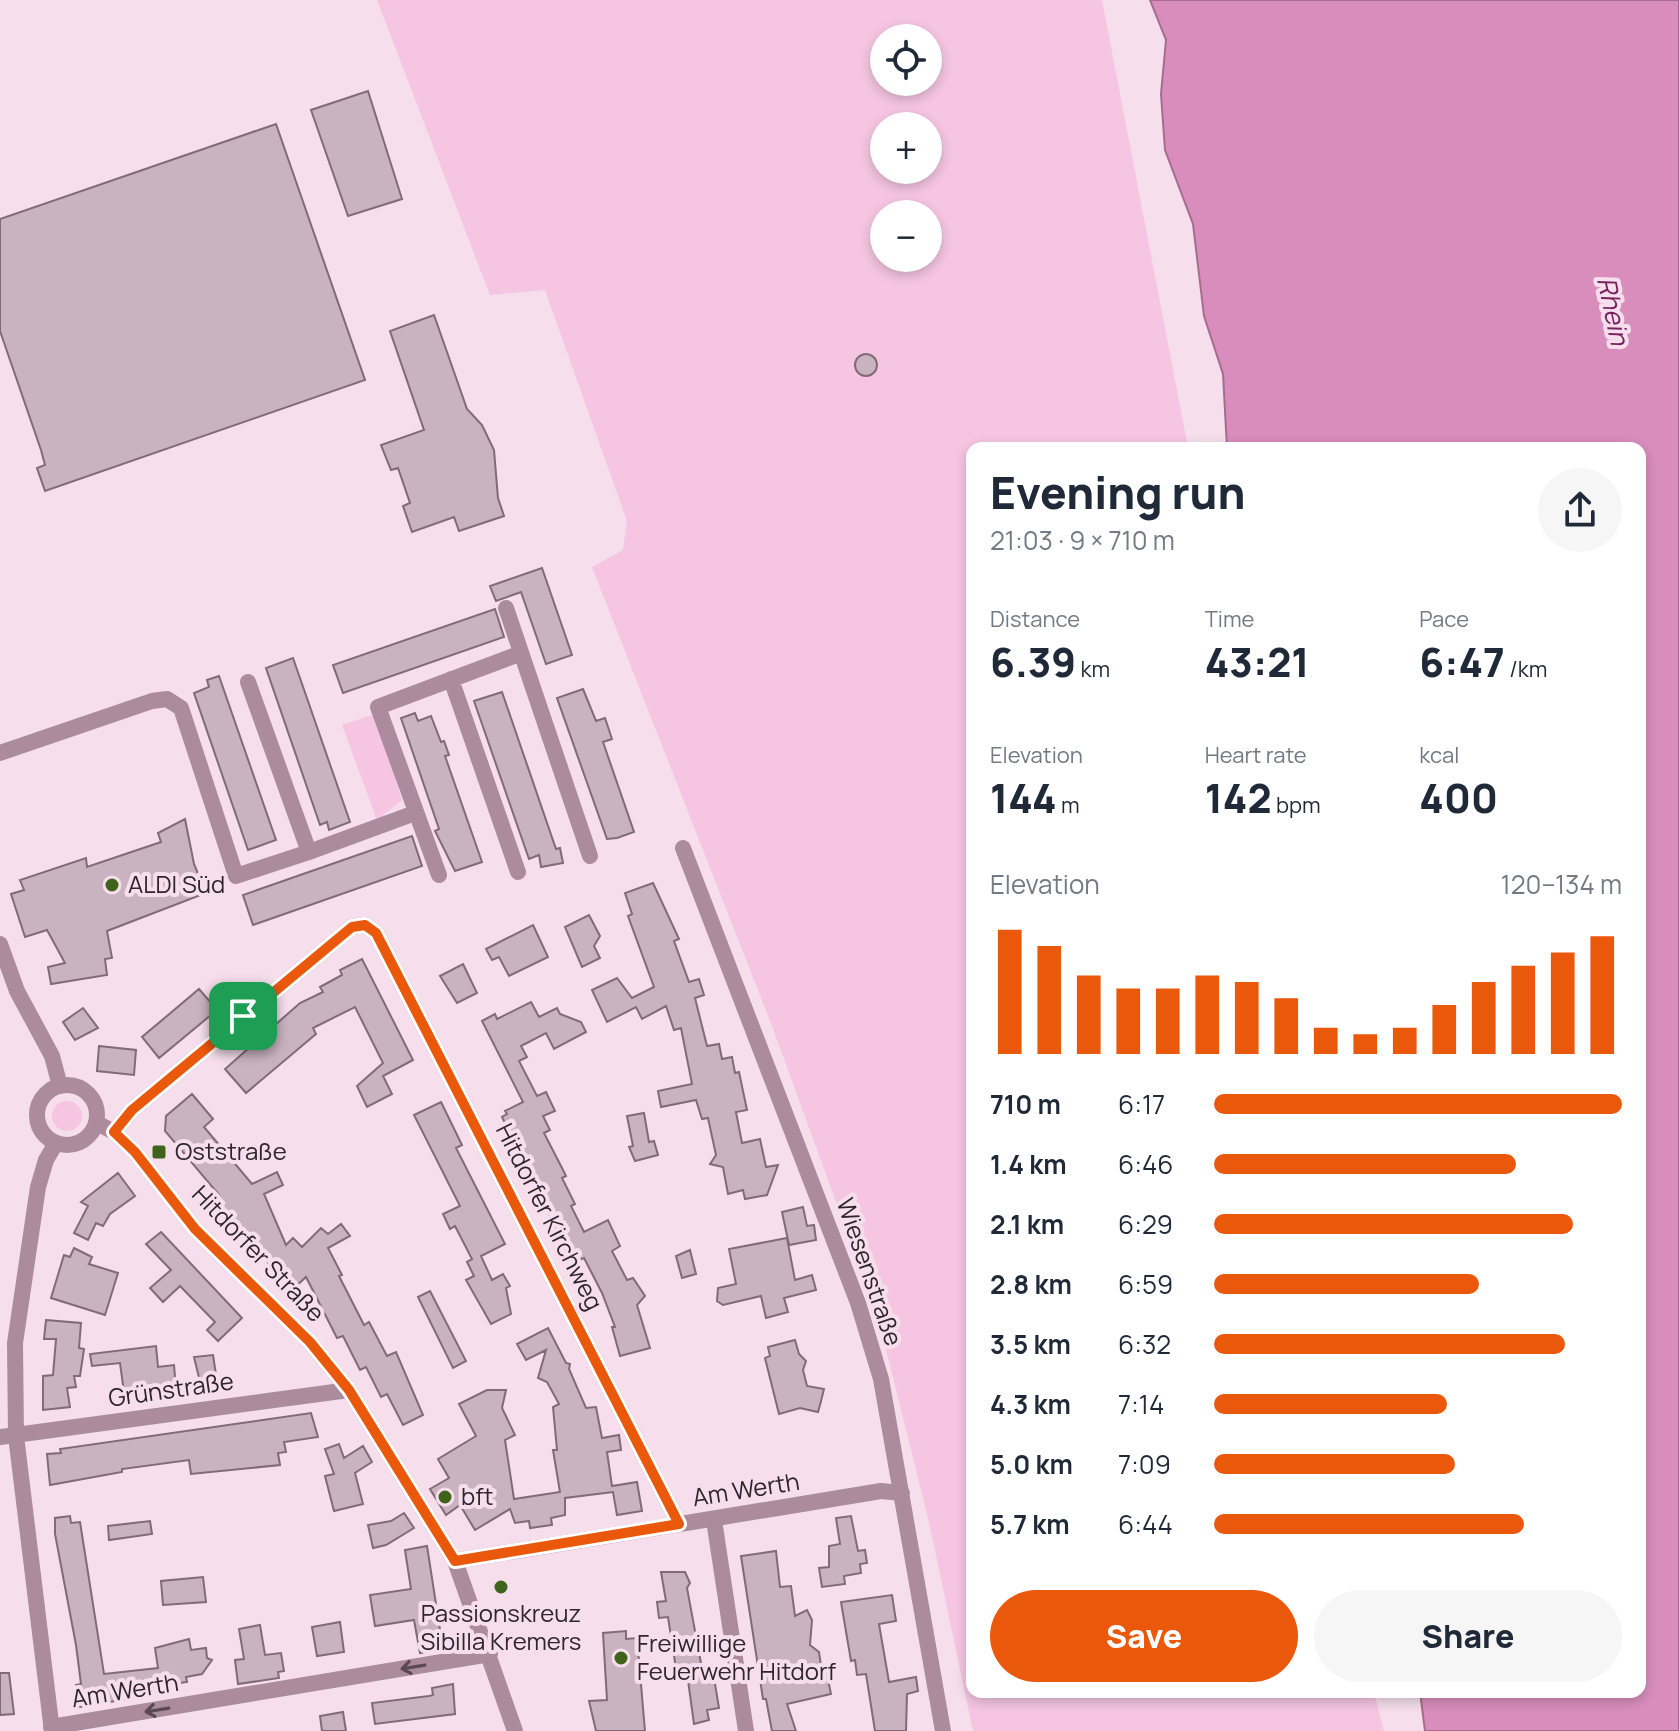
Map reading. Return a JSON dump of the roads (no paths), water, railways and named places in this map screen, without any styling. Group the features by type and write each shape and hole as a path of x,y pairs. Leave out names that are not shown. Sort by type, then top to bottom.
{"street":[{"path":"506,608 519,654 590,856"},
{"path":"439,875 378,707 519,654"},
{"path":"451,679 518,872"},
{"path":"248,682 309,852"},
{"path":"0,753 152,701 167,699 181,708 236,876 415,813"},
{"name":"Wiesenstraße","path":"683,848 858,1303 881,1379 943,1731"},
{"name":"Hitdorfer Kirchweg","path":"114,1132 132,1110 352,927 365,925 376,933 679,1524"},
{"path":"0,944 17,991 52,1056 60,1086"},
{"path":"0,999 17,991"},
{"path":"60,1086 80,1088 89,1094 97,1113 97,1123 81,1142 69,1146 46,1137 37,1113 41,1101 60,1086"},
{"name":"Hitdorfer Straße","path":"97,1123 114,1132 135,1152 195,1229 310,1342 349,1390 455,1561 515,1731"},
{"path":"52,1729 8,1436 15,1343 38,1187 46,1160 56,1143"},
{"name":"Grünstraße","path":"8,1436 349,1390"},
{"name":"Am Werth","path":"455,1561 881,1491 902,1493"},
{"path":"714,1520 746,1731"},
{"name":"Am Werth","path":"52,1729 490,1654"}],"water":[{"name":"Rhein","path":"1150,0 1679,0 1679,1731 1425,1731 1421,1698 1646,1698 1646,442 1227,442 1223,374 1204,316 1193,224 1165,150 1161,94 1166,40"}],"place":[{"name":"ALDI Süd","path":"112,885"},
{"name":"Oststraße","path":"159,1152"},
{"name":"bft","path":"445,1497"},
{"name":"Passionskreuz Sibilla Kremers","path":"501,1587"},
{"name":"Freiwillige Feuerwehr Hitdorf","path":"621,1658"}]}
